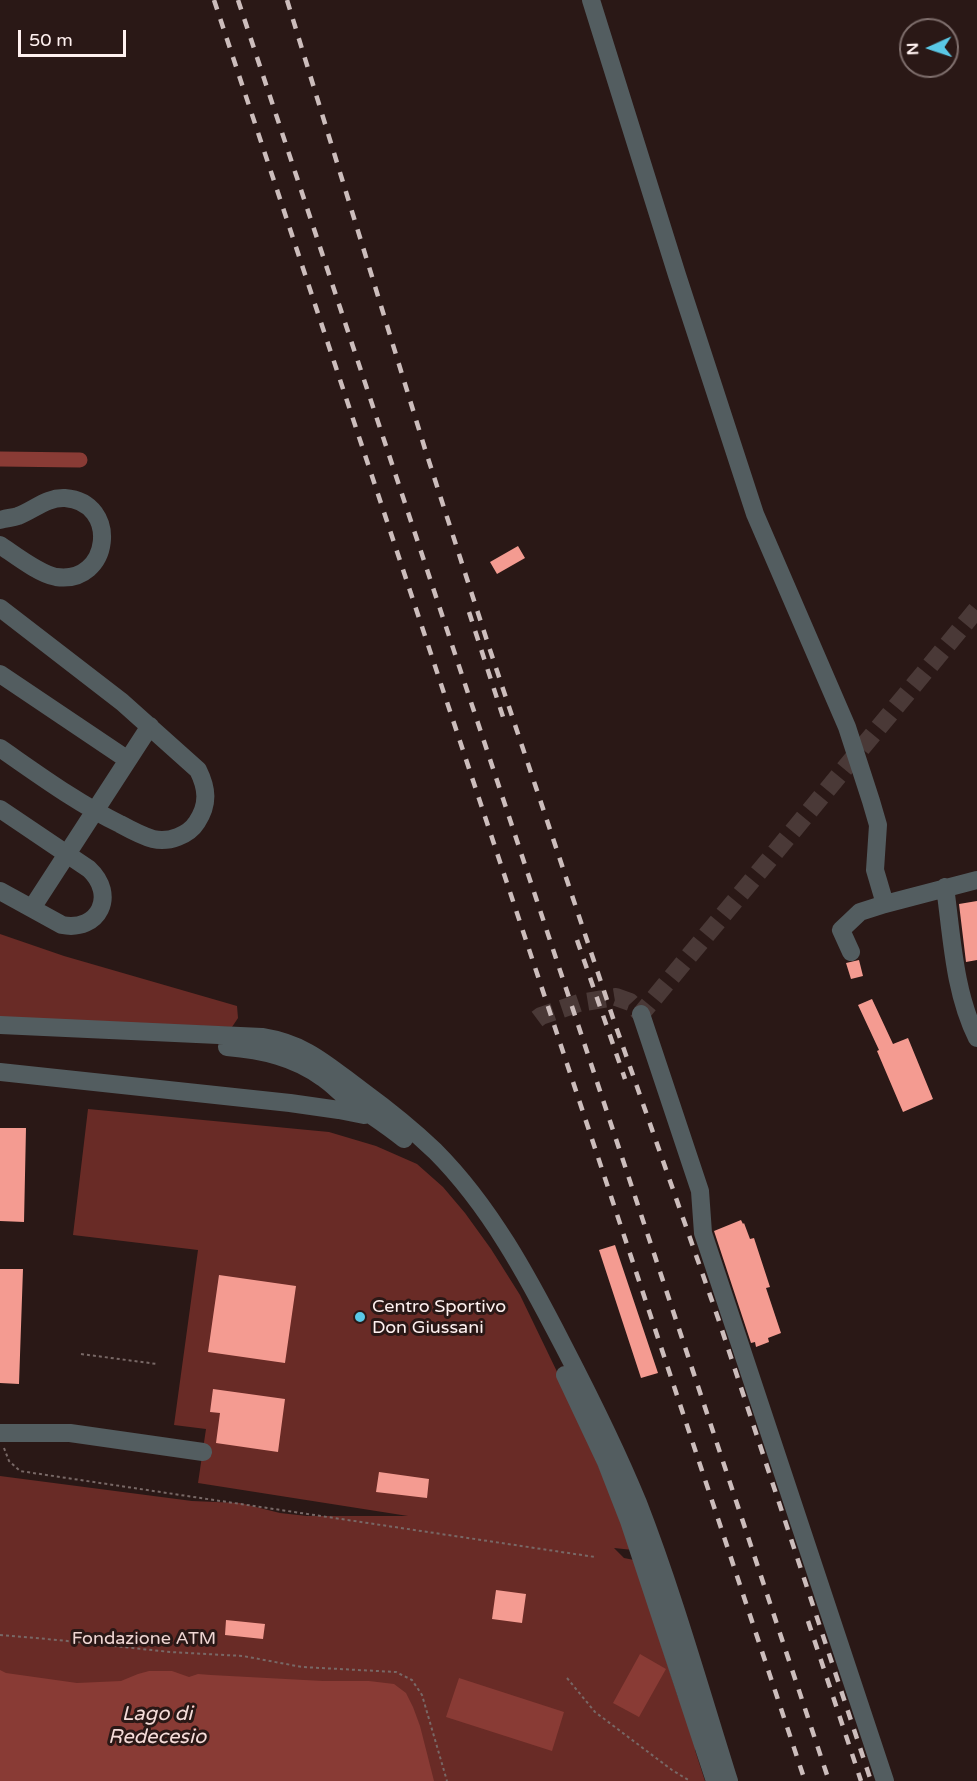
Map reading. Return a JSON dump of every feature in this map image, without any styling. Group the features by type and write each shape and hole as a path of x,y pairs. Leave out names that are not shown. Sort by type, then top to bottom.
{"street":[{"path":"591,0 680,286 756,514 847,727 878,825 874,863 885,904"},
{"path":"0,520 18,516 52,499 74,499 85,504 94,513 102,531 100,551 89,568 68,577 54,576 42,571 0,545"},
{"path":"0,608 122,702 198,770 204,783 206,798 203,813 195,825 184,834 170,840 155,840 94,812 0,748"},
{"path":"0,674 128,760"},
{"path":"32,908 150,726"},
{"path":"0,809 97,877 104,896 102,906 90,921 81,926 72,927 62,925 0,891"},
{"path":"851,952 841,930 860,912 977,879"},
{"path":"945,887 958,982 971,1026 977,1038"},
{"path":"641,1014 700,1191 703,1233 885,1781"},
{"path":"0,1025 262,1037 284,1042 321,1060 389,1111 436,1152 482,1206 506,1243 546,1311 594,1404 617,1454 655,1550 729,1781"},
{"path":"0,1035 134,1041 238,1048 263,1052 303,1065 324,1078 343,1095 389,1127 426,1159 480,1222 517,1281 606,1462 629,1521 715,1781"},
{"path":"0,1072 339,1110 375,1118"},
{"path":"0,1433 70,1433 202,1452"}],"path":[{"path":"81,1354 157,1364"},
{"path":"0,1440 9,1461 20,1471 595,1557"},
{"path":"0,1635 170,1652 243,1656 302,1667 396,1672 412,1680 422,1695 447,1781"},
{"path":"567,1678 595,1712 690,1781"}],"green space":[{"path":"0,934 64,956 237,1006 238,1018 232,1027 0,1019"},
{"name":"Fondazione ATM","path":"88,1109 329,1132 376,1146 417,1164 443,1187 491,1249 520,1295 575,1409 633,1550 614,1548 624,1558 634,1560 678,1697 695,1737 695,1750 705,1781 0,1781 0,1476 192,1501 240,1503 280,1513 307,1516 408,1516 198,1483 206,1429 174,1425 198,1250 73,1235"}],"water":[{"path":"640,1654 666,1669 639,1717 613,1703"},
{"name":"Lago di Redecesio","path":"0,1670 6,1673 77,1683 121,1681 149,1671 172,1671 189,1677 198,1674 394,1684 406,1693 413,1707 434,1781 0,1781"},
{"path":"459,1678 564,1712 552,1751 446,1717"}],"building":[{"path":"518,546 525,558 497,574 490,562"},
{"path":"977,901 977,960 966,962 959,904"},
{"path":"859,960 863,976 851,979 846,963"},
{"path":"872,999 893,1044 908,1038 933,1099 903,1112 877,1051 879,1050 858,1005"},
{"path":"0,1128 26,1128 24,1222 0,1221"},
{"path":"741,1220 750,1239 754,1238 770,1287 766,1288 781,1333 768,1338 769,1342 756,1347 755,1342 751,1343 714,1231"},
{"path":"615,1245 658,1373 641,1378 599,1250"},
{"path":"0,1269 23,1269 19,1384 0,1383"},
{"path":"219,1275 296,1286 285,1363 208,1352"},
{"path":"213,1389 285,1399 278,1452 216,1443 220,1413 210,1412"},
{"path":"379,1472 429,1479 427,1498 376,1492"},
{"path":"496,1590 526,1594 522,1623 492,1619"},
{"path":"226,1620 265,1624 263,1639 225,1635"}],"waterway":[{"path":"0,459 80,460"}],"tunnel":[{"path":"537,1019 579,1003 616,997 630,1002 641,1014 977,609"}],"railway":[{"path":"214,0 805,1781"},
{"path":"238,0 829,1781"},
{"path":"287,0 425,449 489,647 614,1021 718,1318 871,1781"},
{"path":"469,612 505,723"},
{"path":"577,940 625,1079"},
{"path":"808,1621 861,1781"}],"place":[{"name":"Centro Sportivo Don Giussani","path":"360,1317"}]}
